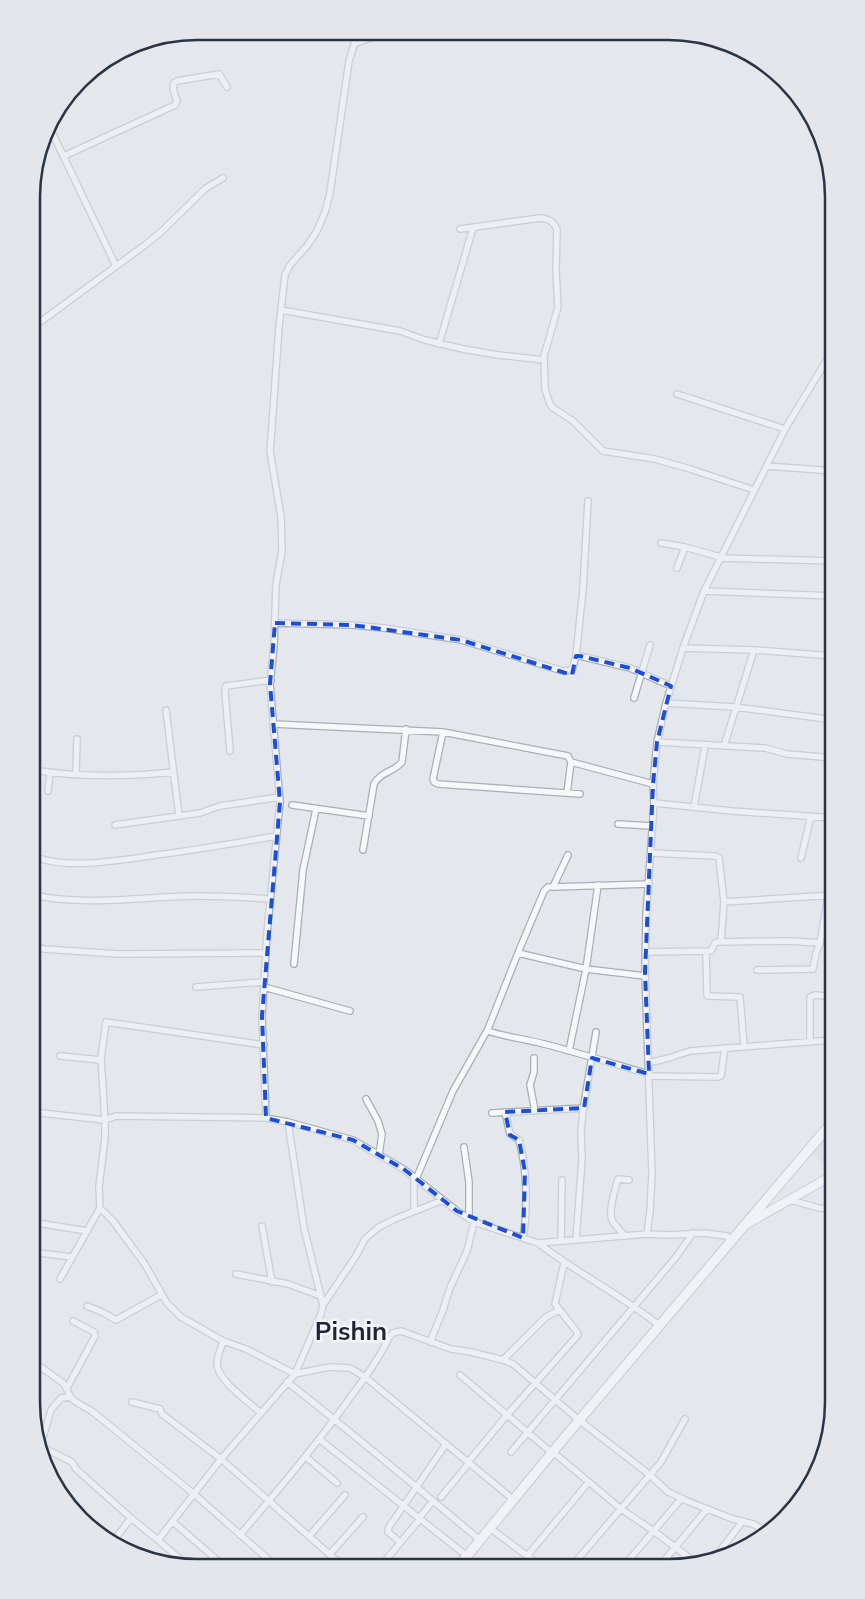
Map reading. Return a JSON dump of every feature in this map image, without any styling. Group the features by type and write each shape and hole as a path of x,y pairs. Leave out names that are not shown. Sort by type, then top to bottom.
{"main road":[{"path":"465,1559 579,1420 825,1132"},
{"path":"745,1225 825,1180"}],"street":[{"path":"266,1118 262,1016 270,899 280,797 271,680 276,584 282,560 281,517 270,451 281,310 285,275 290,265 317,231 325,212 330,193 346,78 355,40"},
{"path":"354,44 365,40"},
{"path":"64,156 175,105 177,101 173,85 177,81 219,74 227,88"},
{"path":"53,134 116,266"},
{"path":"40,322 161,232 206,188 223,178"},
{"path":"460,229 540,218 547,219 557,229 556,271 558,306 544,360 545,389 553,408 573,420 602,451 655,459 754,490"},
{"path":"439,344 473,228"},
{"path":"281,310 400,331 439,344 498,355 544,360"},
{"path":"647,1234 652,1174 645,976 646,916 657,742 671,686 704,591 785,429 825,363"},
{"path":"677,394 785,429"},
{"path":"767,466 825,470"},
{"path":"275,622 360,626 460,640 563,671 572,670 576,656 583,588 588,501"},
{"path":"661,543 685,547 720,557 825,561"},
{"path":"677,568 685,547"},
{"path":"704,591 825,596"},
{"path":"634,698 650,645"},
{"path":"683,648 754,650 825,655"},
{"path":"724,746 754,650"},
{"path":"576,656 630,668 671,686"},
{"path":"230,751 226,686 271,680"},
{"path":"666,703 735,707 825,719"},
{"path":"166,710 180,816"},
{"path":"273,724 442,732 568,756 570,762 567,793"},
{"path":"363,850 374,784 376,779 401,765 406,729"},
{"path":"442,732 433,779 438,784 580,794"},
{"path":"76,775 77,739"},
{"path":"657,742 765,748 787,754 825,757"},
{"path":"694,807 705,746"},
{"path":"570,762 653,784"},
{"path":"40,771 108,776 174,772"},
{"path":"48,791 50,773"},
{"path":"115,825 200,813 220,806 280,797"},
{"path":"654,803 825,817"},
{"path":"292,806 369,816"},
{"path":"294,964 303,870 316,809"},
{"path":"801,858 811,816"},
{"path":"618,824 652,826"},
{"path":"40,858 59,862 118,860 196,850 276,836"},
{"path":"651,853 716,856 719,858 724,902 721,942"},
{"path":"553,887 568,855"},
{"path":"414,1211 415,1178 453,1091 488,1031 544,891 553,887 649,884"},
{"path":"569,1051 586,969 598,885"},
{"path":"40,897 75,900 193,896 270,899"},
{"path":"724,902 825,896"},
{"path":"757,970 813,969 825,922"},
{"path":"646,952 706,952 711,951 714,943 721,942 789,941 820,943"},
{"path":"40,948 119,954 266,953"},
{"path":"518,952 586,969 645,976"},
{"path":"706,952 707,995 740,997 744,1046"},
{"path":"196,987 264,985 350,1011"},
{"path":"810,1042 810,997 815,995 825,996"},
{"path":"60,1279 100,1208 99,1187 105,1137 101,1060 105,1024 108,1021 264,1044"},
{"path":"488,1031 509,1038 519,1038 569,1051 649,1075 721,1076 725,1048"},
{"path":"576,1239 582,1160 581,1132 596,1032"},
{"path":"648,1063 690,1051 825,1041"},
{"path":"60,1056 101,1060"},
{"path":"534,1058 534,1072 530,1084 535,1110"},
{"path":"366,1099 382,1134 379,1155"},
{"path":"492,1113 584,1108"},
{"path":"505,1112 510,1134 519,1140 524,1172 525,1221 523,1238"},
{"path":"40,1113 105,1120 116,1116 266,1118 288,1122 353,1140 405,1170 457,1211 472,1220 538,1243 564,1263 634,1306 660,1326"},
{"path":"288,1122 304,1228 324,1305"},
{"path":"430,1342 450,1288 467,1252 472,1220 464,1147"},
{"path":"625,1236 611,1218 611,1211 618,1179 628,1180"},
{"path":"561,1241 562,1180"},
{"path":"158,1540 221,1459 295,1374 324,1305 365,1239 379,1227 443,1200"},
{"path":"790,1200 825,1208"},
{"path":"100,1208 113,1221 144,1263 161,1295 181,1316 223,1341 246,1349 295,1374 329,1367 350,1368 365,1377 514,1500"},
{"path":"40,1223 87,1231"},
{"path":"262,1226 272,1282"},
{"path":"538,1243 647,1234 670,1235 704,1232 726,1236 731,1242"},
{"path":"511,1452 676,1257 693,1234"},
{"path":"40,1253 72,1257"},
{"path":"441,1497 534,1383 578,1335 555,1304 564,1263"},
{"path":"236,1274 288,1284 321,1296"},
{"path":"87,1306 116,1320 161,1295"},
{"path":"503,1360 546,1317 559,1310"},
{"path":"66,1388 95,1336 94,1332 73,1321"},
{"path":"240,1535 306,1457 365,1377 389,1337 393,1333 401,1331 451,1349 471,1352 512,1364 579,1420 650,1474 668,1492 681,1499 762,1529"},
{"path":"223,1341 217,1362 222,1376 261,1413"},
{"path":"40,1367 66,1388 70,1397 93,1412 194,1494 268,1559"},
{"path":"460,1374 588,1483 689,1558"},
{"path":"287,1382 480,1540"},
{"path":"44,1437 51,1410 61,1398 70,1397"},
{"path":"132,1402 160,1408 162,1414 221,1459 335,1559"},
{"path":"578,1559 661,1462 685,1419"},
{"path":"319,1439 467,1556"},
{"path":"400,1542 388,1530 390,1524 446,1444"},
{"path":"47,1450 72,1462 76,1469 179,1558"},
{"path":"306,1457 337,1483"},
{"path":"527,1556 588,1483"},
{"path":"310,1535 345,1495"},
{"path":"630,1559 681,1499"},
{"path":"386,1559 433,1502"},
{"path":"665,1559 707,1509"},
{"path":"330,1554 363,1517"},
{"path":"117,1537 131,1518"},
{"path":"173,1522 216,1559"},
{"path":"722,1548 742,1522"},
{"path":"490,1528 531,1559"}],"highlighted area":[{"path":"275,623 352,625 461,640 572,675 576,656 580,656 630,668 671,686 657,742 653,784 645,972 649,1074 592,1058 584,1108 505,1112 510,1135 519,1140 525,1172 523,1238 457,1211 405,1170 353,1140 266,1118 262,1016 280,802 270,684"}],"shaded area":[{"path":"825,1139 825,1168 813,1153"}],"district":[{"name":"Pishin","path":"351,1330"}]}
